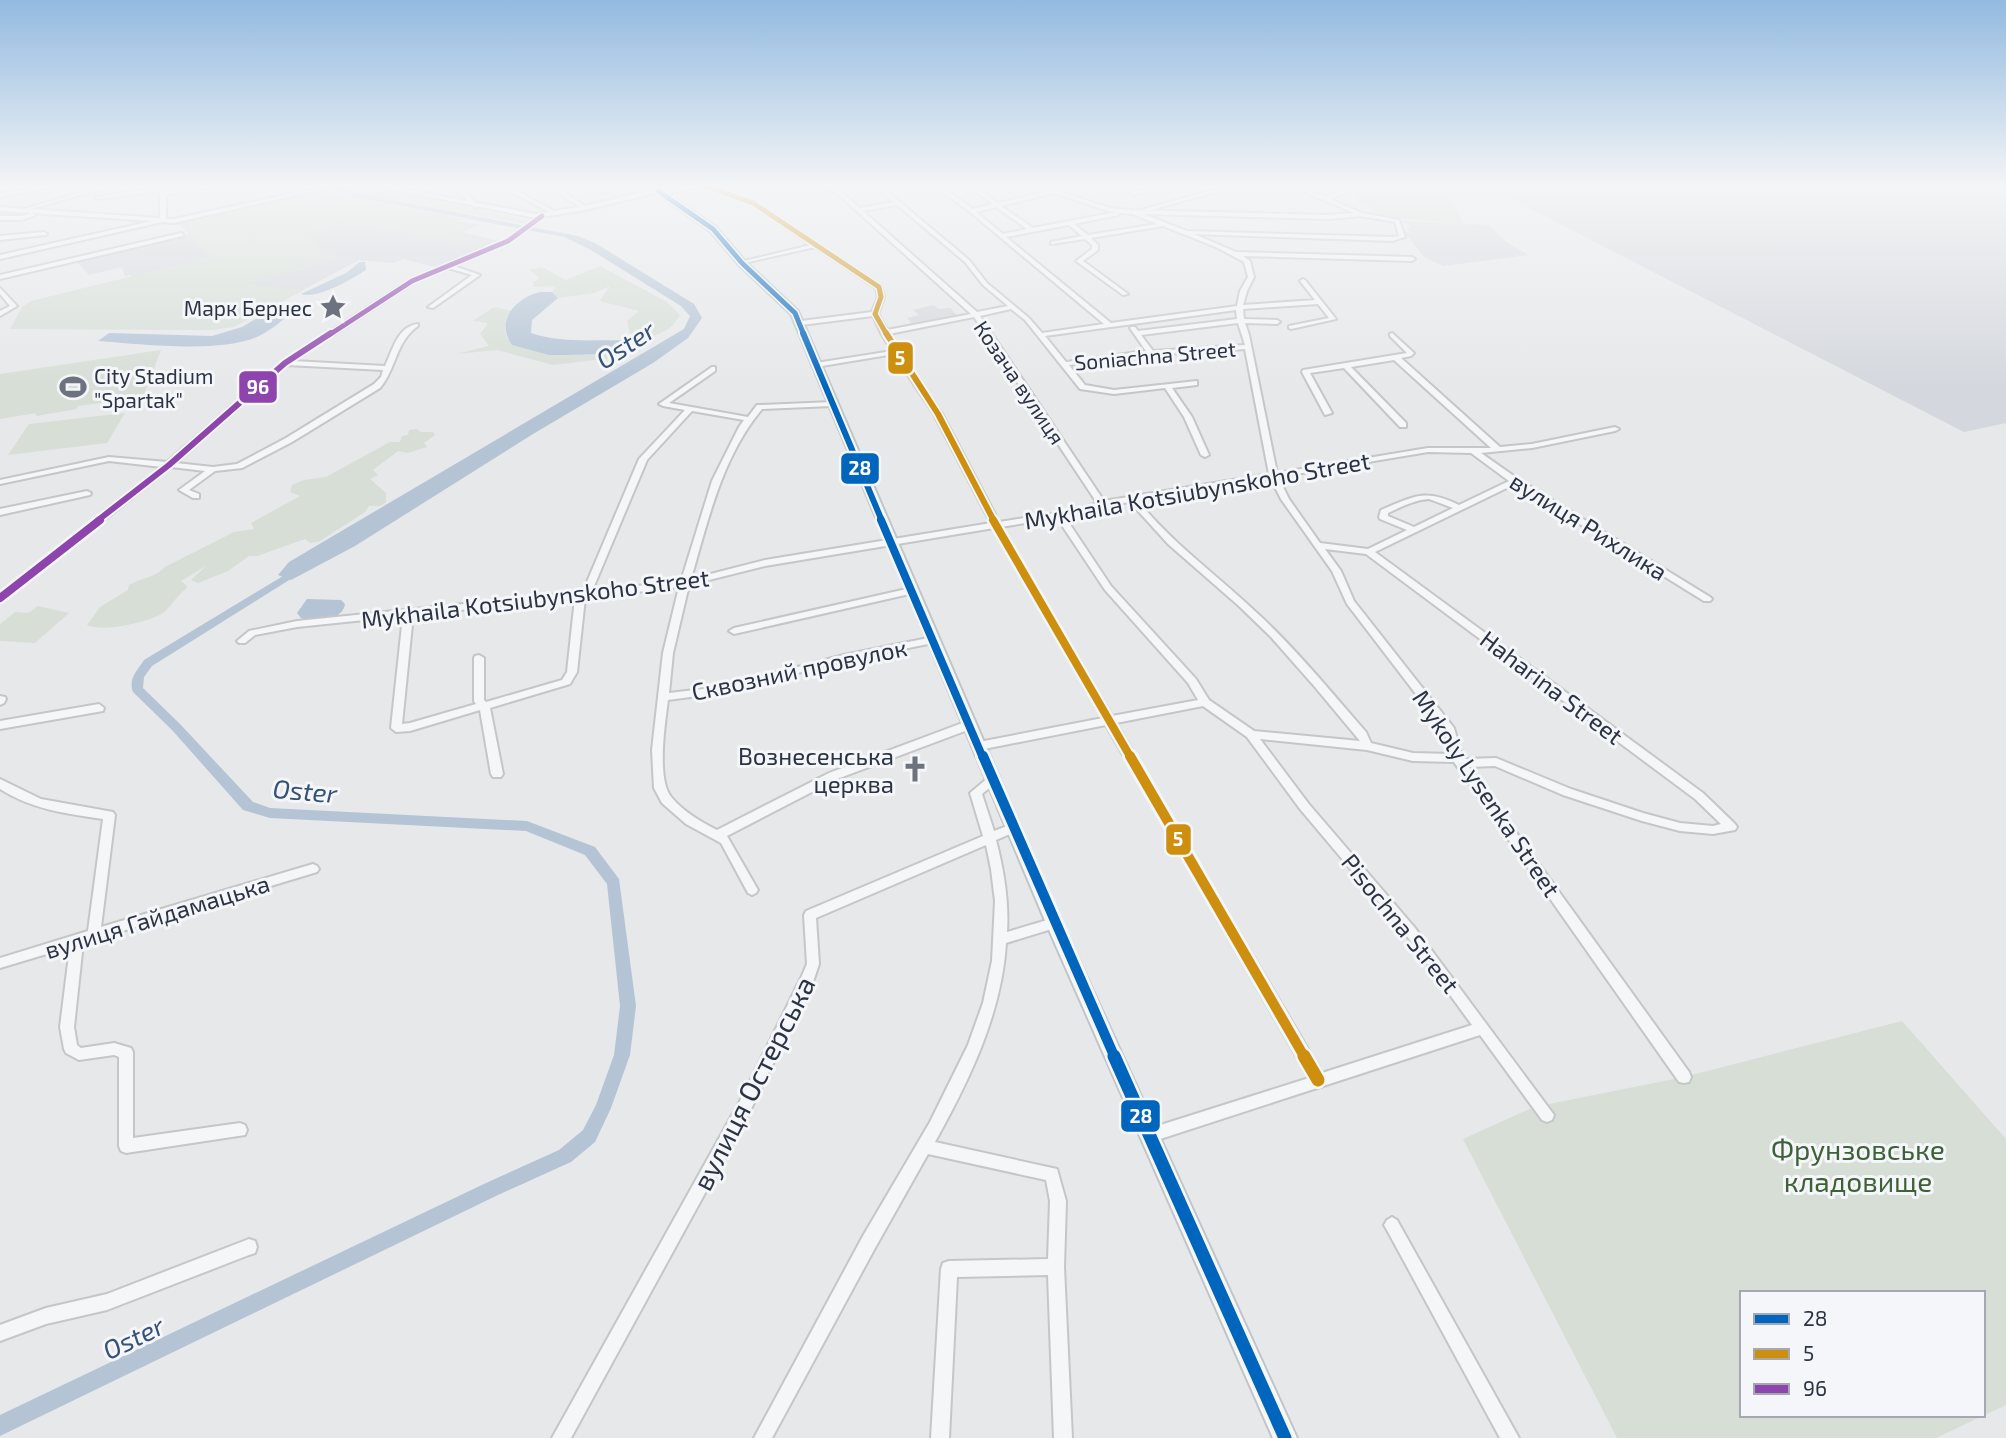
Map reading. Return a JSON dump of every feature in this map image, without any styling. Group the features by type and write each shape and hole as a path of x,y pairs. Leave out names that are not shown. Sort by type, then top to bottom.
{"main road":[{"path":"734,254 801,323 832,404 1013,828 1285,1438"}],"street":[{"path":"0,277 102,254"},
{"path":"0,598 169,464 285,363 412,281 477,254"},
{"path":"742,263 779,254"},
{"path":"831,254 876,283 881,297 875,314 884,333 938,414 996,525 1318,1080"},
{"name":"Козача вулиця","path":"908,254 976,315 1102,504"},
{"path":"959,254 985,284 1013,307 1040,335 1083,387 1114,392 1194,383"},
{"path":"1022,254 1109,326"},
{"path":"1089,254 1079,261 1125,294"},
{"name":"Mykoly Lysenka Street","path":"1237,254 1247,261 1251,277 1241,292 1238,321 1247,347 1274,477 1285,499 1336,572 1350,602 1450,731 1457,758 1684,1077"},
{"path":"1241,254 1412,259"},
{"path":"430,307 477,275 448,266"},
{"path":"1291,327 1333,318 1303,281"},
{"path":"0,290 14,306 0,314"},
{"path":"1040,335 1240,307 1318,302"},
{"path":"884,333 1013,307"},
{"path":"801,323 875,314"},
{"path":"1137,333 1238,321 1276,322"},
{"path":"1130,323 1152,353"},
{"path":"0,482 109,458 213,469 244,464 377,386 384,378 404,333 416,326"},
{"path":"1328,413 1306,372 1396,358 1411,353 1392,335"},
{"name":"Soniachna Street","path":"1063,364 1152,353 1247,347"},
{"path":"816,365 896,352"},
{"path":"1396,358 1498,450"},
{"path":"285,363 387,368"},
{"path":"1345,365 1403,425"},
{"path":"712,369 663,404 749,419"},
{"path":"1167,386 1188,416 1205,455"},
{"path":"752,890 725,840 676,811 660,789 657,750 668,653 685,583 716,481 749,419 760,407 832,404"},
{"path":"408,614 396,728 410,727 566,682 572,673 578,605 588,590 643,459 689,410"},
{"name":"Mykhaila Kotsiubynskoho Street","path":"242,641 252,633 297,624 657,588 732,573 765,563 892,544 1102,504 1428,450 1498,450 1552,443 1615,429"},
{"name":"вулиця Рихлика","path":"1473,451 1515,481 1707,599"},
{"path":"196,496 183,490 213,469"},
{"path":"1369,552 1515,481"},
{"path":"0,512 87,494"},
{"path":"1414,530 1383,517 1384,512 1423,496 1436,496 1459,508"},
{"path":"1133,500 1165,540 1242,605 1290,653 1353,725 1367,746"},
{"path":"1059,514 1108,588 1192,681 1205,702 1251,734 1367,746 1413,757 1457,758"},
{"name":"Haharina Street","path":"1318,545 1369,552 1699,796 1731,827 1713,830 1680,827 1567,792 1496,762 1464,763 1457,758"},
{"path":"734,631 911,591"},
{"name":"Сквозний провулок","path":"664,697 720,690 844,658 933,640"},
{"path":"479,658 479,701 484,706 497,774"},
{"path":"979,746 1205,702"},
{"path":"0,726 99,708"},
{"path":"718,835 833,776 969,725"},
{"name":"Pisochna Street","path":"1251,734 1304,806 1411,932 1547,1115"},
{"path":"763,1438 959,1083 983,1025 1002,918 1000,884 990,837 976,793 993,780"},
{"path":"0,783 21,796 42,803 110,815 94,935"},
{"name":"вулиця Остерська","path":"561,1438 746,1104 807,979 813,964 810,915 1013,828"},
{"name":"вулиця Гайдамацька","path":"0,964 313,869"},
{"path":"1000,940 1055,923"},
{"path":"77,940 67,1027 71,1049 79,1054 114,1049 126,1052 126,1146 240,1130"},
{"path":"1151,1135 1483,1028"},
{"path":"923,1146 1052,1174 1058,1201 1056,1267 1063,1438"},
{"path":"1392,1225 1510,1438"},
{"path":"0,1333 46,1316 107,1302 249,1247"},
{"path":"940,1438 949,1269 1056,1267"}],"shaded area":[{"path":"106,254 469,254 439,268 403,259 393,263 359,260 288,298 224,302 134,280 131,275 125,276 122,267 89,275 76,261"},
{"path":"1422,254 1528,255 1443,266"},
{"path":"1618,254 2006,254 2006,423 1964,432"},
{"path":"933,305 939,309 950,308 957,315 913,325 907,318 919,315 913,310"}],"green space":[{"path":"207,254 327,254 345,258 245,284 304,290 234,327 212,330 10,329 22,307 31,301 210,257"},
{"path":"600,266 667,302 680,315 676,322 659,334 645,336 630,333 627,321 639,311 599,301 610,286 595,293 558,298 552,292 556,286 534,287 533,282 540,278 529,270 542,267 566,280"},
{"path":"494,307 512,311 505,328 512,345 565,355 618,350 612,358 553,365 497,350 456,354 489,346 480,334 488,323 473,321"},
{"name":"City Stadium \"Spartak\"","path":"161,350 143,397 78,406 77,409 36,416 36,413 0,419 0,374"},
{"path":"125,413 107,443 8,455 29,424"},
{"path":"417,429 421,432 433,432 435,435 424,443 427,447 408,453 398,451 373,470 378,475 370,479 386,493 386,502 380,506 369,506 365,512 320,541 310,543 305,539 257,556 249,556 228,571 198,583 191,580 206,566 181,581 187,586 186,589 163,613 156,616 114,627 87,625 100,607 128,590 129,585 234,532 254,529 251,523 300,496 290,492 292,485 304,480 326,477 390,442 400,442 402,436 408,435 409,430"},
{"path":"38,606 69,613 35,643 0,641 0,624 15,612 28,613"},
{"name":"Фрунзовське кладовище","path":"1902,1021 2006,1139 2006,1405 1985,1415 1985,1291 1740,1291 1740,1417 1981,1417 1936,1438 1617,1438 1463,1139 1534,1107 1684,1077"}],"water":[{"name":"Oster","path":"598,254 613,254 694,304 702,318 688,338 653,363 533,434 355,546 291,580 278,575 289,562 684,329 690,316 681,306"},
{"path":"360,262 365,262 366,270 334,288 316,294 301,294 346,273"},
{"path":"540,292 552,292 558,298 532,320 531,333 571,340 639,341 642,346 625,345 604,354 549,355 512,345 506,327 510,312 523,299"},
{"path":"283,303 302,304 270,330 243,342 180,346 98,341 109,333 212,336 242,327"},
{"path":"307,599 341,600 345,604 343,610 333,617 313,620 301,618 297,613"}],"waterway":[{"name":"Oster","path":"0,1426 565,1156 589,1136 603,1108 622,1055 628,1006 614,883 590,851 527,826 270,813 248,806 176,727 137,689 138,677 148,663 298,570"}],"transit line":[{"name":"96","path":"0,598 169,465 285,363 412,281 477,254"},
{"name":"28","path":"734,254 795,313 1054,923 1285,1438"},
{"name":"5","path":"830,254 879,287 881,297 875,314 896,352 938,414 996,525 1318,1080"}],"place":[{"name":"Марк Бернес","path":"333,307"},
{"name":"City Stadium \"Spartak\"","path":"73,387"},
{"name":"Вознесенська церква","path":"915,769"}]}
